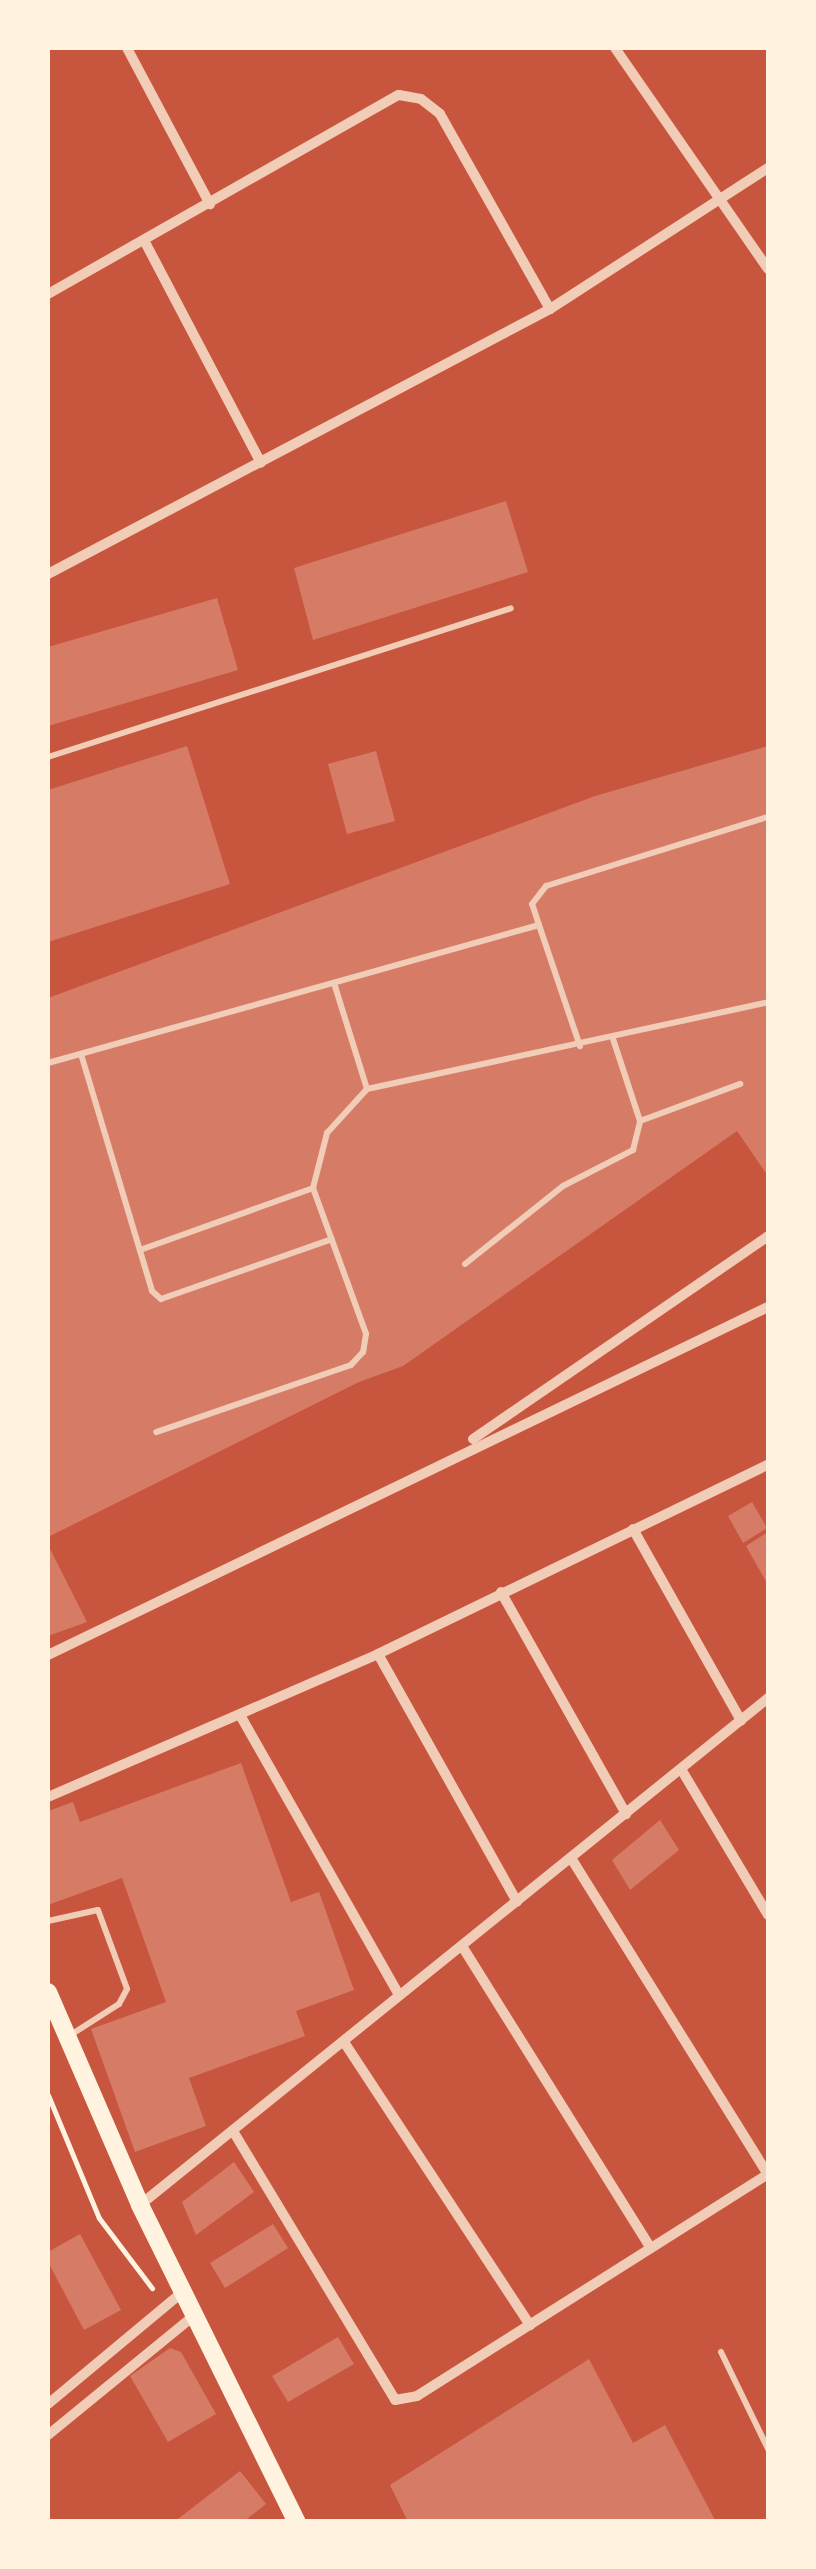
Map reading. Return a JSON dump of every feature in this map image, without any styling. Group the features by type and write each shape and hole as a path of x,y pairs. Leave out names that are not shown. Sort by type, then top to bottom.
{"main road":[{"path":"48,1992 140,2206 297,2522"}],"street":[{"path":"127,48 210,204"},
{"path":"615,48 768,269"},
{"path":"48,294 146,244 377,102 400,95 421,98 440,114 550,310"},
{"path":"48,574 550,310 722,203 768,168"},
{"path":"146,244 261,463"},
{"path":"448,1457 768,1236"},
{"path":"48,1655 448,1457 768,1307"},
{"path":"48,1796 378,1654 768,1465"},
{"path":"633,1528 741,1720"},
{"path":"501,1592 626,1814"},
{"path":"378,1654 516,1902"},
{"path":"140,2206 768,1698"},
{"path":"240,1716 399,1995"},
{"path":"681,1769 768,1915"},
{"path":"234,2131 389,2398 405,2400 768,2174 571,1858"},
{"path":"462,1946 651,2248"},
{"path":"344,2042 530,2325"},
{"path":"48,2404 185,2290"},
{"path":"48,2435 196,2313"}],"lane":[{"path":"48,756 511,608"},
{"path":"580,1046 532,904 546,886 768,816"},
{"path":"48,1064 539,925"},
{"path":"334,983 367,1089"},
{"path":"156,1432 351,1365 363,1352 366,1334 312,1188 327,1133 367,1089 504,1056 613,1039 768,1002"},
{"path":"464,1264 563,1186 633,1150 640,1121 613,1039"},
{"path":"81,1054 152,1290 172,1300 332,1239"},
{"path":"640,1121 740,1084"},
{"path":"140,1250 312,1188"},
{"path":"48,1921 98,1910 127,1990 120,2004 68,2036"},
{"path":"721,2352 768,2449"}],"building":[{"path":"506,501 528,572 313,640 294,568"},
{"path":"217,598 238,670 48,726 48,647"},
{"path":"187,746 230,884 48,942 48,790"},
{"path":"768,746 768,1176 737,1131 403,1366 359,1382 48,1537 48,998 595,796"},
{"path":"376,751 395,821 347,834 328,764"},
{"path":"752,1502 767,1528 743,1543 728,1516"},
{"path":"768,1532 768,1585 746,1546"},
{"path":"48,1545 87,1622 48,1636"},
{"path":"241,1763 291,1902 319,1892 354,1990 296,2011 305,2036 189,2078 206,2126 135,2152 91,2029 166,2002 122,1878 48,1905 48,1811 73,1802 80,1822"},
{"path":"660,1820 679,1850 630,1890 612,1860"},
{"path":"234,2162 254,2192 196,2235 182,2202"},
{"path":"273,2224 288,2248 225,2288 210,2263"},
{"path":"80,2234 121,2310 84,2330 48,2262 48,2252"},
{"path":"338,2337 354,2364 288,2402 272,2376"},
{"path":"170,2348 181,2352 216,2414 168,2442 130,2376"},
{"path":"589,2359 633,2443 665,2425 716,2522 408,2522 390,2485"},
{"path":"240,2471 266,2504 243,2522 174,2522"}]}
